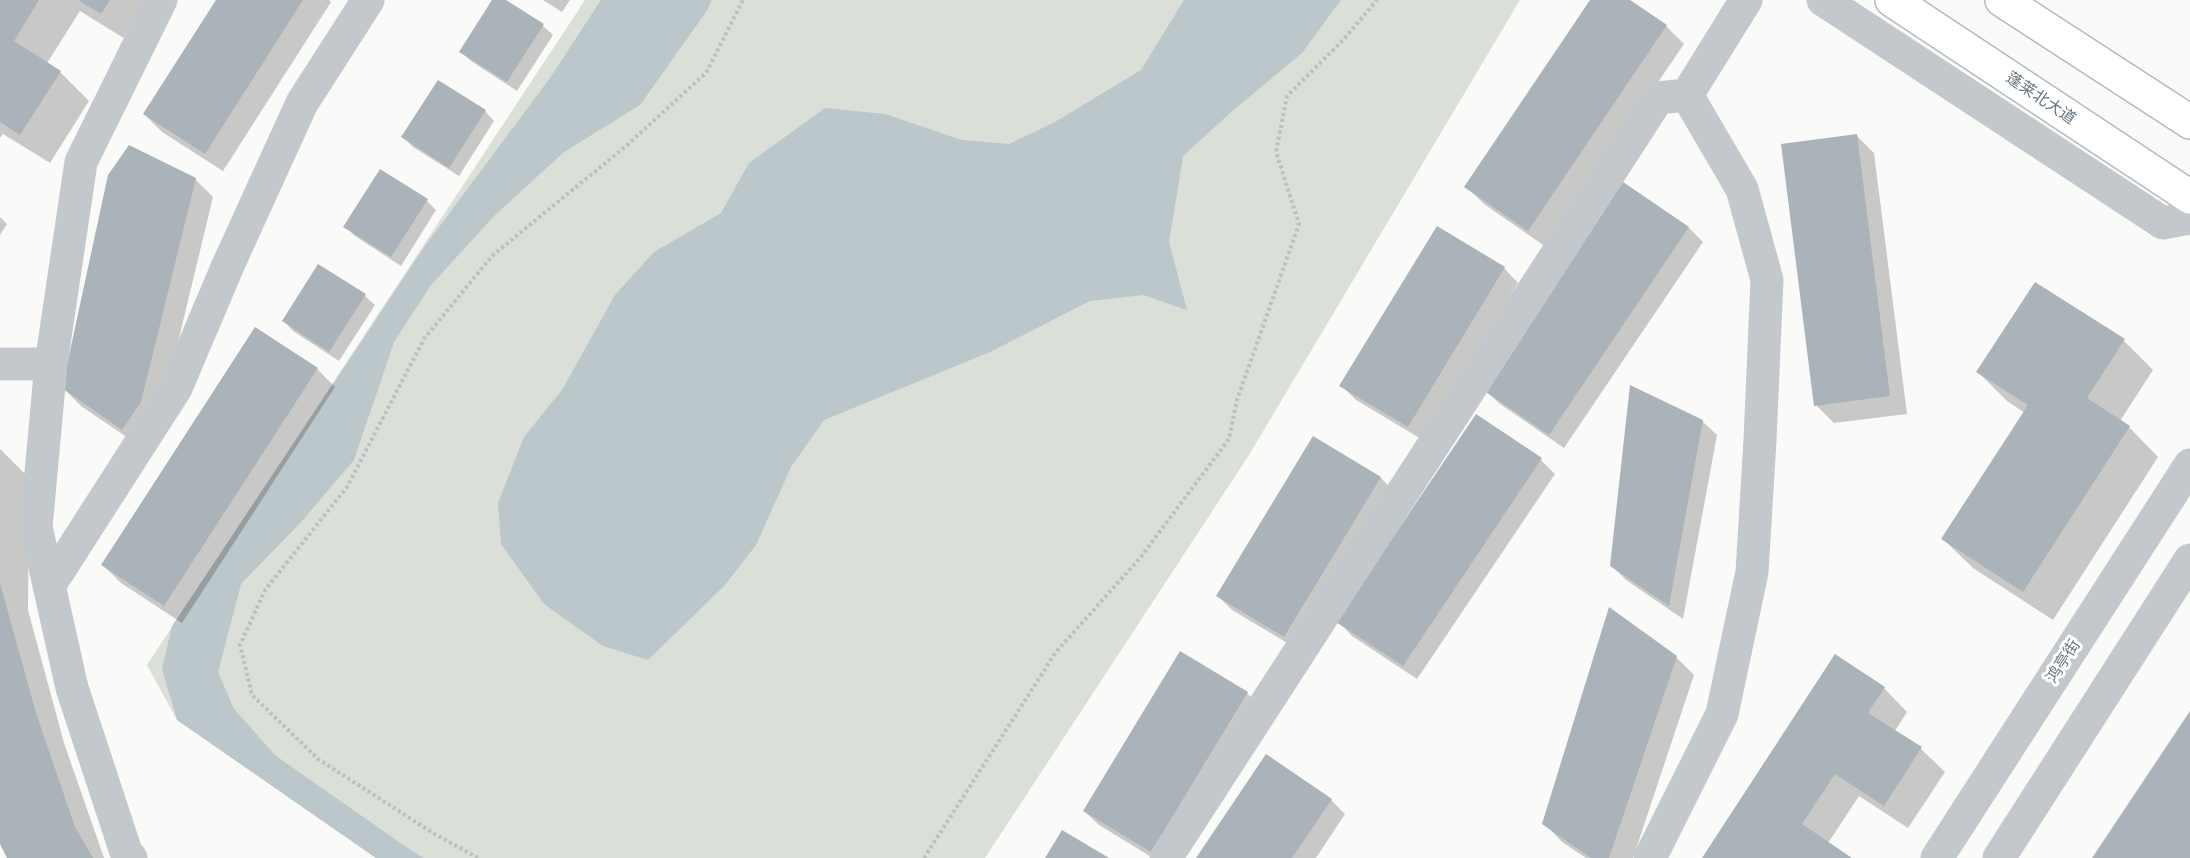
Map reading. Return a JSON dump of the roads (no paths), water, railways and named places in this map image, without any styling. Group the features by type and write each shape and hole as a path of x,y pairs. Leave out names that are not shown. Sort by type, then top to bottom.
{"main road":[{"name":"蓬莱北大道","path":"1892,0 2190,197"},
{"path":"2002,0 2190,122"}],"street":[{"path":"131,858 126,852 72,688 36,527 51,364 81,162 161,0"},
{"path":"49,586 176,388 229,263 302,103 368,0"},
{"path":"1687,95 1746,0"},
{"path":"1823,0 2163,223 2190,218"},
{"path":"1166,858 1658,98 1687,95"},
{"path":"1650,858 1722,714 1752,572 1760,429 1767,280 1742,189 1687,95"},
{"path":"0,364 51,364"},
{"name":"鸿亭街","path":"1937,858 2190,465"},
{"path":"1999,858 2190,560"}]}
